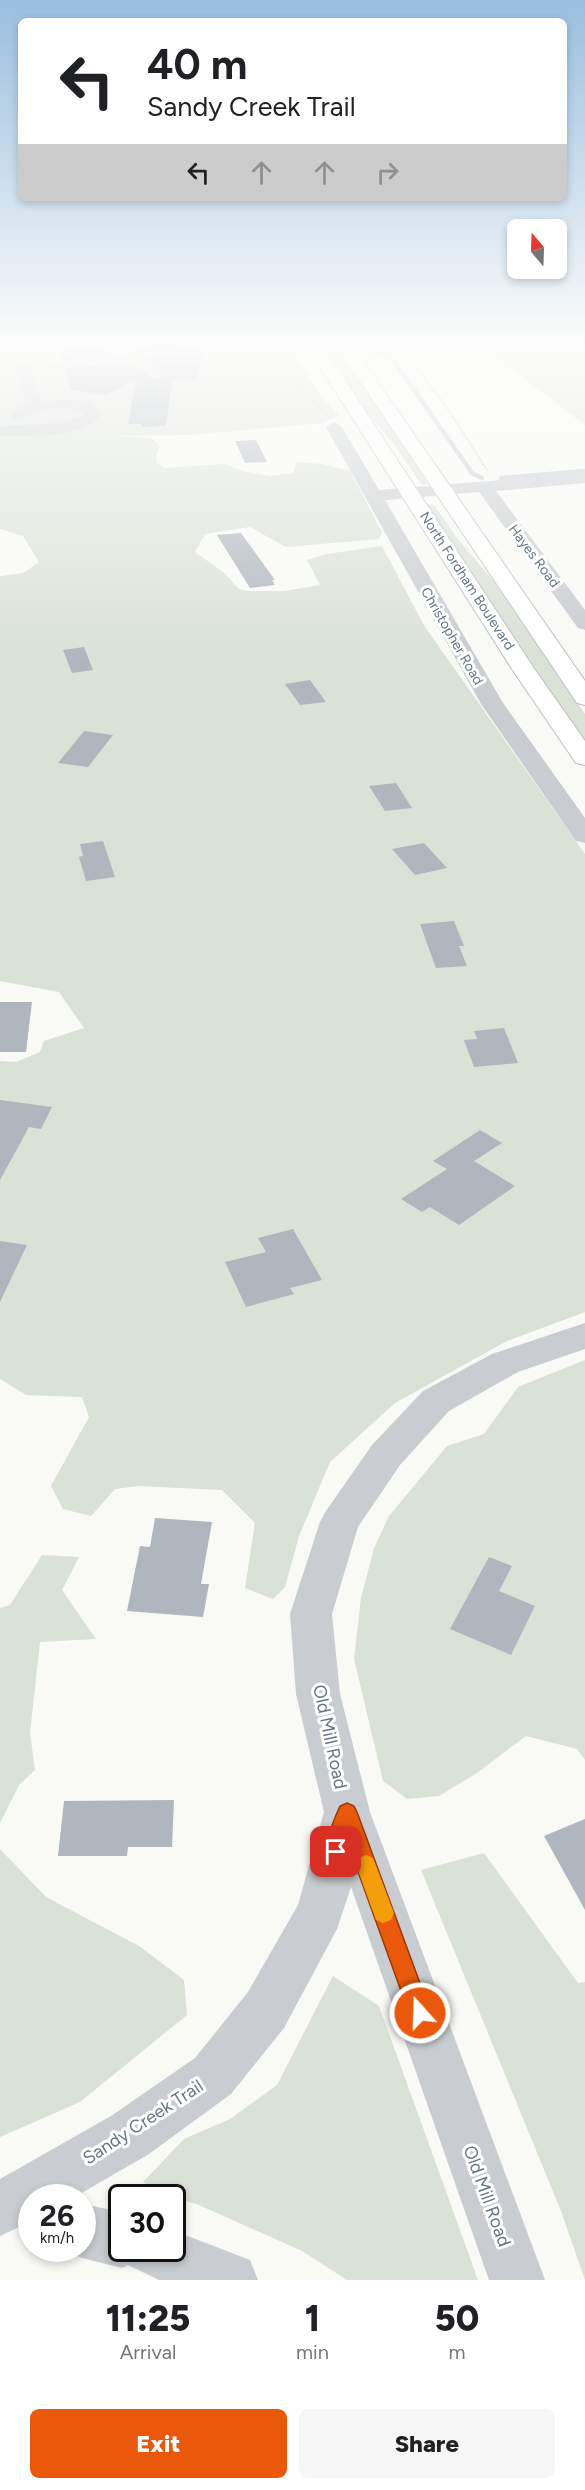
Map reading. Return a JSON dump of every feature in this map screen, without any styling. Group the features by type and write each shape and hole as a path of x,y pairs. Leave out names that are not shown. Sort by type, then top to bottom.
{"highway":[{"name":"North Fordham Boulevard","path":"381,448 523,669 585,758"},
{"name":"North Fordham Boulevard","path":"414,448 585,698"}],"street":[{"name":"Christopher Road","path":"346,448 492,704 585,836"},
{"path":"374,496 585,478"},
{"name":"Hayes Road","path":"490,487 585,624"},
{"name":"Old Mill Road","path":"517,2280 347,1812 318,1694 311,1614 340,1522 386,1455 436,1401 505,1363 585,1335"},
{"name":"Sandy Creek Trail","path":"0,2210 130,2135 213,2076 266,2010 320,1913 347,1812"},
{"path":"0,2210 18,2214"},
{"path":"184,2262 230,2280"}],"path":[{"path":"469,448 490,487"}],"shaded area":[{"path":"0,448 159,448 156,456 157,463 164,468 225,464 242,471 270,476 293,473 297,462 322,464 350,471 382,532 379,539 286,547 250,527 205,534 195,552 223,572 239,589 284,591 320,585 307,560 327,554 382,546 425,627 585,854 585,1312 507,1341 395,1403 330,1462 299,1536 285,1587 273,1599 245,1588 255,1523 222,1490 139,1486 115,1489 91,1516 63,1509 51,1486 89,1417 82,1397 26,1395 0,1379 0,1061 16,1062 40,1052 44,1041 84,1028 59,992 0,981 0,576 23,573 39,562 23,536 0,529"},
{"path":"397,448 404,448 428,485 421,484"},
{"path":"430,504 435,506 457,538 497,585 585,714 585,743 426,506"},
{"path":"585,1360 585,1760 577,1749 526,1736 477,1773 439,1796 407,1799 383,1781 354,1659 361,1598 374,1548 389,1516 447,1446 484,1434 518,1387"},
{"path":"42,1555 79,1557 62,1590 96,1639 40,1642 30,1733 35,1770 19,1785 0,1823 0,1608 10,1605"},
{"path":"0,1849 46,1897 139,1946 184,1980 187,2015 80,2102 0,2137"},
{"path":"484,1853 578,1983 585,1982 585,2280 561,2211 421,1870"},
{"path":"333,1976 379,2006 478,2280 347,2280 302,2251 186,2201 186,2184 146,2184 143,2182 184,2139 230,2119 277,2085"}],"building":[{"path":"238,448 260,448 267,462 245,463"},
{"path":"241,533 275,580 272,580 275,585 250,588 217,535"},
{"path":"84,647 93,670 72,673 63,650"},
{"path":"310,680 326,702 300,705 285,684"},
{"path":"84,731 113,735 88,767 58,763"},
{"path":"396,783 412,808 385,811 369,786"},
{"path":"103,841 115,877 86,881 79,857 83,856 80,844"},
{"path":"424,843 447,868 415,875 392,849"},
{"path":"454,921 464,946 459,946 467,966 436,968 420,924"},
{"path":"0,1002 32,1002 26,1052 0,1052"},
{"path":"504,1028 518,1063 474,1067 464,1040 477,1039 474,1031"},
{"path":"0,1100 52,1107 41,1129 29,1127 0,1180"},
{"path":"480,1130 502,1143 474,1161 515,1186 459,1225 430,1207 422,1212 401,1199 447,1169 433,1161"},
{"path":"293,1229 322,1280 290,1288 294,1294 246,1307 225,1262 266,1252 258,1238"},
{"path":"0,1241 27,1245 0,1302"},
{"path":"155,1518 212,1522 201,1584 209,1584 203,1617 127,1611 140,1546 150,1547"},
{"path":"489,1557 512,1566 499,1591 535,1606 511,1655 450,1629"},
{"path":"174,1800 172,1847 128,1847 127,1856 58,1856 64,1801"},
{"path":"585,1819 585,1910 544,1836"}],"waterway":[{"path":"455,448 472,473 482,478"},
{"path":"501,478 585,471"}],"slow traffic":[{"path":"366,1865 383,1913"}],"route":[{"path":"336,1852 347,1812 420,2013"}]}
